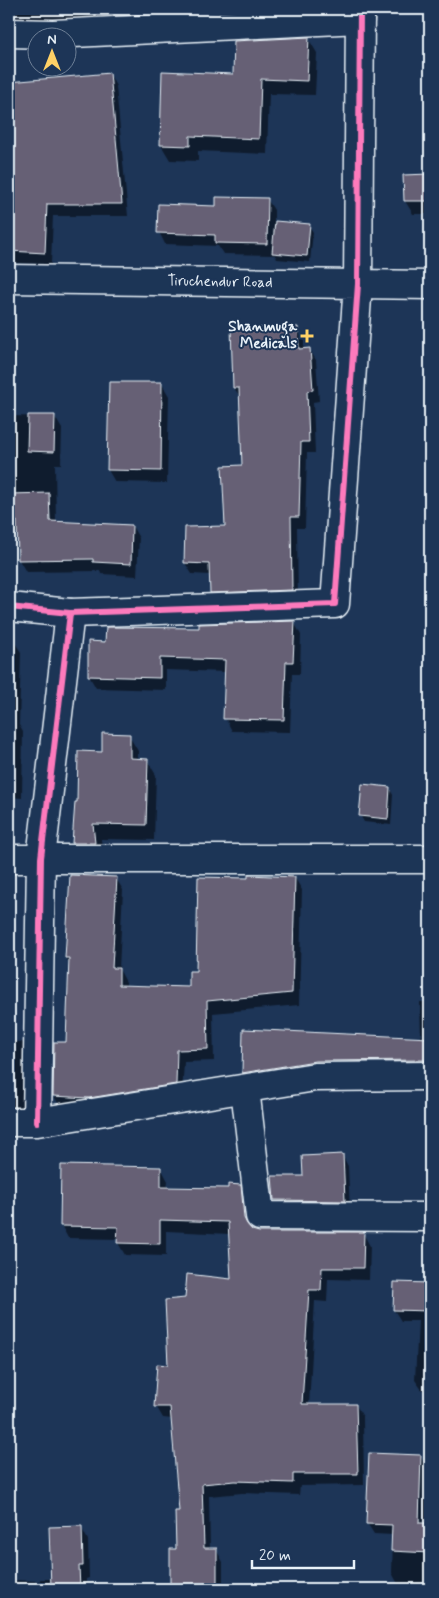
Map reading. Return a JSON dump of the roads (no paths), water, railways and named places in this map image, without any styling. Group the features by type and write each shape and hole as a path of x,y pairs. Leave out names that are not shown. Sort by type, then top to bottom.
{"street":[{"path":"9,34 53,34 360,14 358,284 335,604 70,613 9,607"},
{"name":"Tiruchendur Road","path":"9,279 430,285"},
{"path":"37,1122 41,858 70,613"},
{"path":"9,859 430,859"},
{"path":"9,1122 37,1122 315,1077 430,1076"},
{"path":"245,1089 260,1216 430,1217"}],"place":[{"name":"Shanmuga Medicals","path":"307,336"}]}
